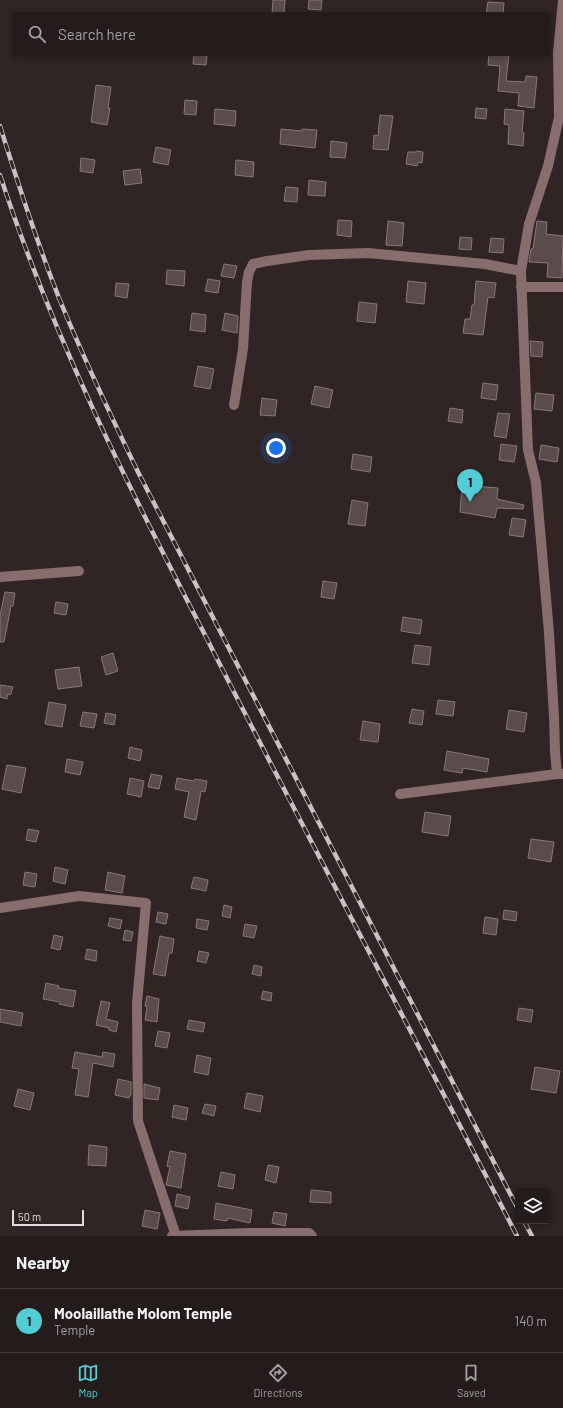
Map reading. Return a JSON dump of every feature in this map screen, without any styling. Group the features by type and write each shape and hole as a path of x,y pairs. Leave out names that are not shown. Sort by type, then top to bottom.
{"street":[{"path":"400,794 560,774 555,752 549,633 536,483 528,450 522,271 529,224 548,166 559,118 558,54 563,0"},
{"path":"234,406 243,348 247,282 249,272 253,264 309,255 368,253 478,263 522,271"},
{"path":"522,287 563,287"},
{"path":"0,577 79,571"},
{"path":"0,908 79,896 146,903 137,1003 138,1121 176,1236"},
{"path":"172,1236 249,1233 309,1233 312,1236"}],"building":[{"path":"273,0 285,0 284,12 272,12"},
{"path":"309,0 322,0 321,10 308,9"},
{"path":"488,2 504,3 503,12 486,12"},
{"path":"194,56 207,56 206,65 193,64"},
{"path":"489,56 509,56 506,81 525,82 526,76 537,77 534,108 518,106 519,93 498,91 500,66 488,65"},
{"path":"96,85 111,87 108,108 110,108 107,125 91,122"},
{"path":"185,100 197,101 196,115 184,114"},
{"path":"476,108 487,109 486,119 475,118"},
{"path":"215,109 236,111 235,126 214,124"},
{"path":"505,109 524,111 522,132 524,133 523,146 508,144 509,125 504,124"},
{"path":"380,115 393,116 388,150 373,149 374,135 378,136"},
{"path":"281,129 302,131 302,129 317,130 315,148 280,144"},
{"path":"331,141 347,143 345,158 330,157"},
{"path":"156,147 171,150 168,165 153,162"},
{"path":"408,152 423,152 422,163 418,162 417,166 406,164"},
{"path":"81,158 95,160 93,173 80,171"},
{"path":"236,160 254,162 253,177 235,175"},
{"path":"140,169 142,183 125,185 123,171"},
{"path":"309,180 326,182 325,196 308,195"},
{"path":"286,187 298,188 297,202 284,201"},
{"path":"338,220 352,221 351,237 337,235"},
{"path":"388,221 404,223 402,246 386,245"},
{"path":"537,221 547,222 546,234 563,236 562,278 547,277 548,263 529,262 531,249 533,249"},
{"path":"460,237 472,238 471,250 459,249"},
{"path":"491,238 504,239 503,253 489,252"},
{"path":"224,264 237,266 234,278 221,276"},
{"path":"167,270 185,271 184,286 166,284"},
{"path":"208,279 220,281 218,293 205,291"},
{"path":"408,281 426,283 424,304 406,302"},
{"path":"476,281 496,283 494,298 488,297 483,335 463,333 465,319 470,319 472,305 474,305"},
{"path":"116,283 129,284 127,298 115,296"},
{"path":"359,302 377,304 375,323 357,321"},
{"path":"192,313 206,315 205,332 190,330"},
{"path":"225,313 238,316 237,333 222,330"},
{"path":"530,341 543,342 542,357 531,356"},
{"path":"198,366 214,369 210,389 194,386"},
{"path":"483,383 498,385 496,400 481,398"},
{"path":"315,386 333,390 329,408 311,404"},
{"path":"536,393 554,395 552,411 534,409"},
{"path":"262,398 277,400 275,416 260,415"},
{"path":"450,408 463,410 462,423 448,421"},
{"path":"498,413 510,414 506,438 494,436"},
{"path":"501,444 517,446 514,462 499,460"},
{"path":"541,445 559,448 557,462 539,459"},
{"path":"353,454 372,457 370,472 351,469"},
{"path":"462,485 498,488 497,499 524,505 523,509 497,508 495,518 460,512"},
{"path":"352,500 368,503 365,526 348,524"},
{"path":"512,518 526,520 523,537 509,535"},
{"path":"323,581 337,583 334,599 321,597"},
{"path":"5,592 15,593 4,642 0,642 0,616"},
{"path":"56,602 68,604 66,615 54,613"},
{"path":"403,617 422,620 420,634 401,631"},
{"path":"415,645 431,647 429,665 412,663"},
{"path":"113,653 118,671 106,675 101,657"},
{"path":"79,667 82,686 58,689 55,670"},
{"path":"0,685 13,687 11,694 7,695 7,699 0,697"},
{"path":"438,700 455,702 453,716 436,714"},
{"path":"49,702 66,705 62,727 45,724"},
{"path":"412,709 424,711 422,725 409,723"},
{"path":"509,710 527,713 524,732 506,729"},
{"path":"83,712 97,714 94,728 80,726"},
{"path":"106,713 116,715 114,725 104,723"},
{"path":"363,721 380,724 378,742 360,740"},
{"path":"130,747 142,750 140,761 128,758"},
{"path":"447,751 489,759 487,772 463,768 462,773 444,770"},
{"path":"67,759 83,762 80,775 65,772"},
{"path":"7,765 26,768 21,793 2,789"},
{"path":"151,774 162,776 159,789 148,787"},
{"path":"130,778 144,781 141,797 127,794"},
{"path":"177,778 194,781 195,779 207,781 205,792 201,791 196,820 184,817 189,792 175,789"},
{"path":"425,812 451,816 448,836 422,832"},
{"path":"28,829 39,831 36,842 26,840"},
{"path":"531,839 554,842 551,862 528,858"},
{"path":"55,867 68,870 65,884 53,881"},
{"path":"25,872 37,874 35,887 23,885"},
{"path":"108,872 125,876 122,893 105,890"},
{"path":"194,877 208,880 206,891 191,888"},
{"path":"224,905 232,907 230,918 222,916"},
{"path":"504,910 517,912 516,921 503,919"},
{"path":"158,912 168,914 166,924 156,922"},
{"path":"485,917 498,919 496,935 483,933"},
{"path":"110,918 122,920 120,929 108,926"},
{"path":"197,919 209,921 207,930 196,928"},
{"path":"245,924 257,926 254,938 243,936"},
{"path":"125,930 133,932 131,941 123,940"},
{"path":"54,935 63,937 60,950 51,948"},
{"path":"160,936 174,939 172,953 169,953 165,976 153,974"},
{"path":"87,949 97,951 96,961 85,959"},
{"path":"199,951 209,953 206,963 197,961"},
{"path":"254,965 262,967 261,976 252,974"},
{"path":"46,983 59,986 58,988 76,991 73,1007 59,1004 60,1002 43,999"},
{"path":"263,991 272,993 271,1001 261,999"},
{"path":"147,996 159,999 157,1022 145,1020"},
{"path":"101,1001 110,1003 106,1019 118,1022 116,1032 109,1030 109,1028 96,1025"},
{"path":"519,1008 533,1010 531,1022 517,1020"},
{"path":"0,1009 23,1013 21,1026 0,1022"},
{"path":"189,1020 205,1023 203,1032 187,1029"},
{"path":"158,1031 170,1033 167,1048 155,1046"},
{"path":"75,1052 102,1057 103,1052 115,1054 113,1067 93,1063 88,1097 75,1095 79,1069 72,1068"},
{"path":"197,1055 211,1058 208,1075 194,1072"},
{"path":"535,1067 560,1071 556,1093 531,1089"},
{"path":"118,1079 131,1082 131,1095 129,1098 115,1095"},
{"path":"144,1084 160,1088 158,1100 144,1098"},
{"path":"18,1089 34,1093 30,1110 14,1106"},
{"path":"247,1093 263,1096 260,1112 244,1108"},
{"path":"205,1104 216,1106 214,1116 202,1113"},
{"path":"174,1105 188,1108 186,1120 172,1117"},
{"path":"89,1145 107,1147 106,1166 88,1165"},
{"path":"170,1151 186,1154 181,1188 166,1185 170,1167 167,1166"},
{"path":"268,1165 279,1167 276,1183 265,1180"},
{"path":"221,1172 235,1175 233,1189 218,1186"},
{"path":"311,1190 331,1192 331,1203 310,1202"},
{"path":"177,1194 190,1197 188,1209 175,1206"},
{"path":"216,1203 252,1210 250,1223 228,1218 227,1221 214,1219"},
{"path":"145,1210 160,1213 157,1229 142,1226"},
{"path":"274,1212 287,1214 285,1226 272,1223"}],"railway":[{"path":"0,126 28,213 59,298 87,364 138,472 515,1203"},
{"path":"0,175 21,235 67,352 120,466 243,711 517,1236"},
{"path":"526,1224 532,1236"}],"place":[{"name":"Moolaillathe Molom Temple","path":"470,502"}]}
